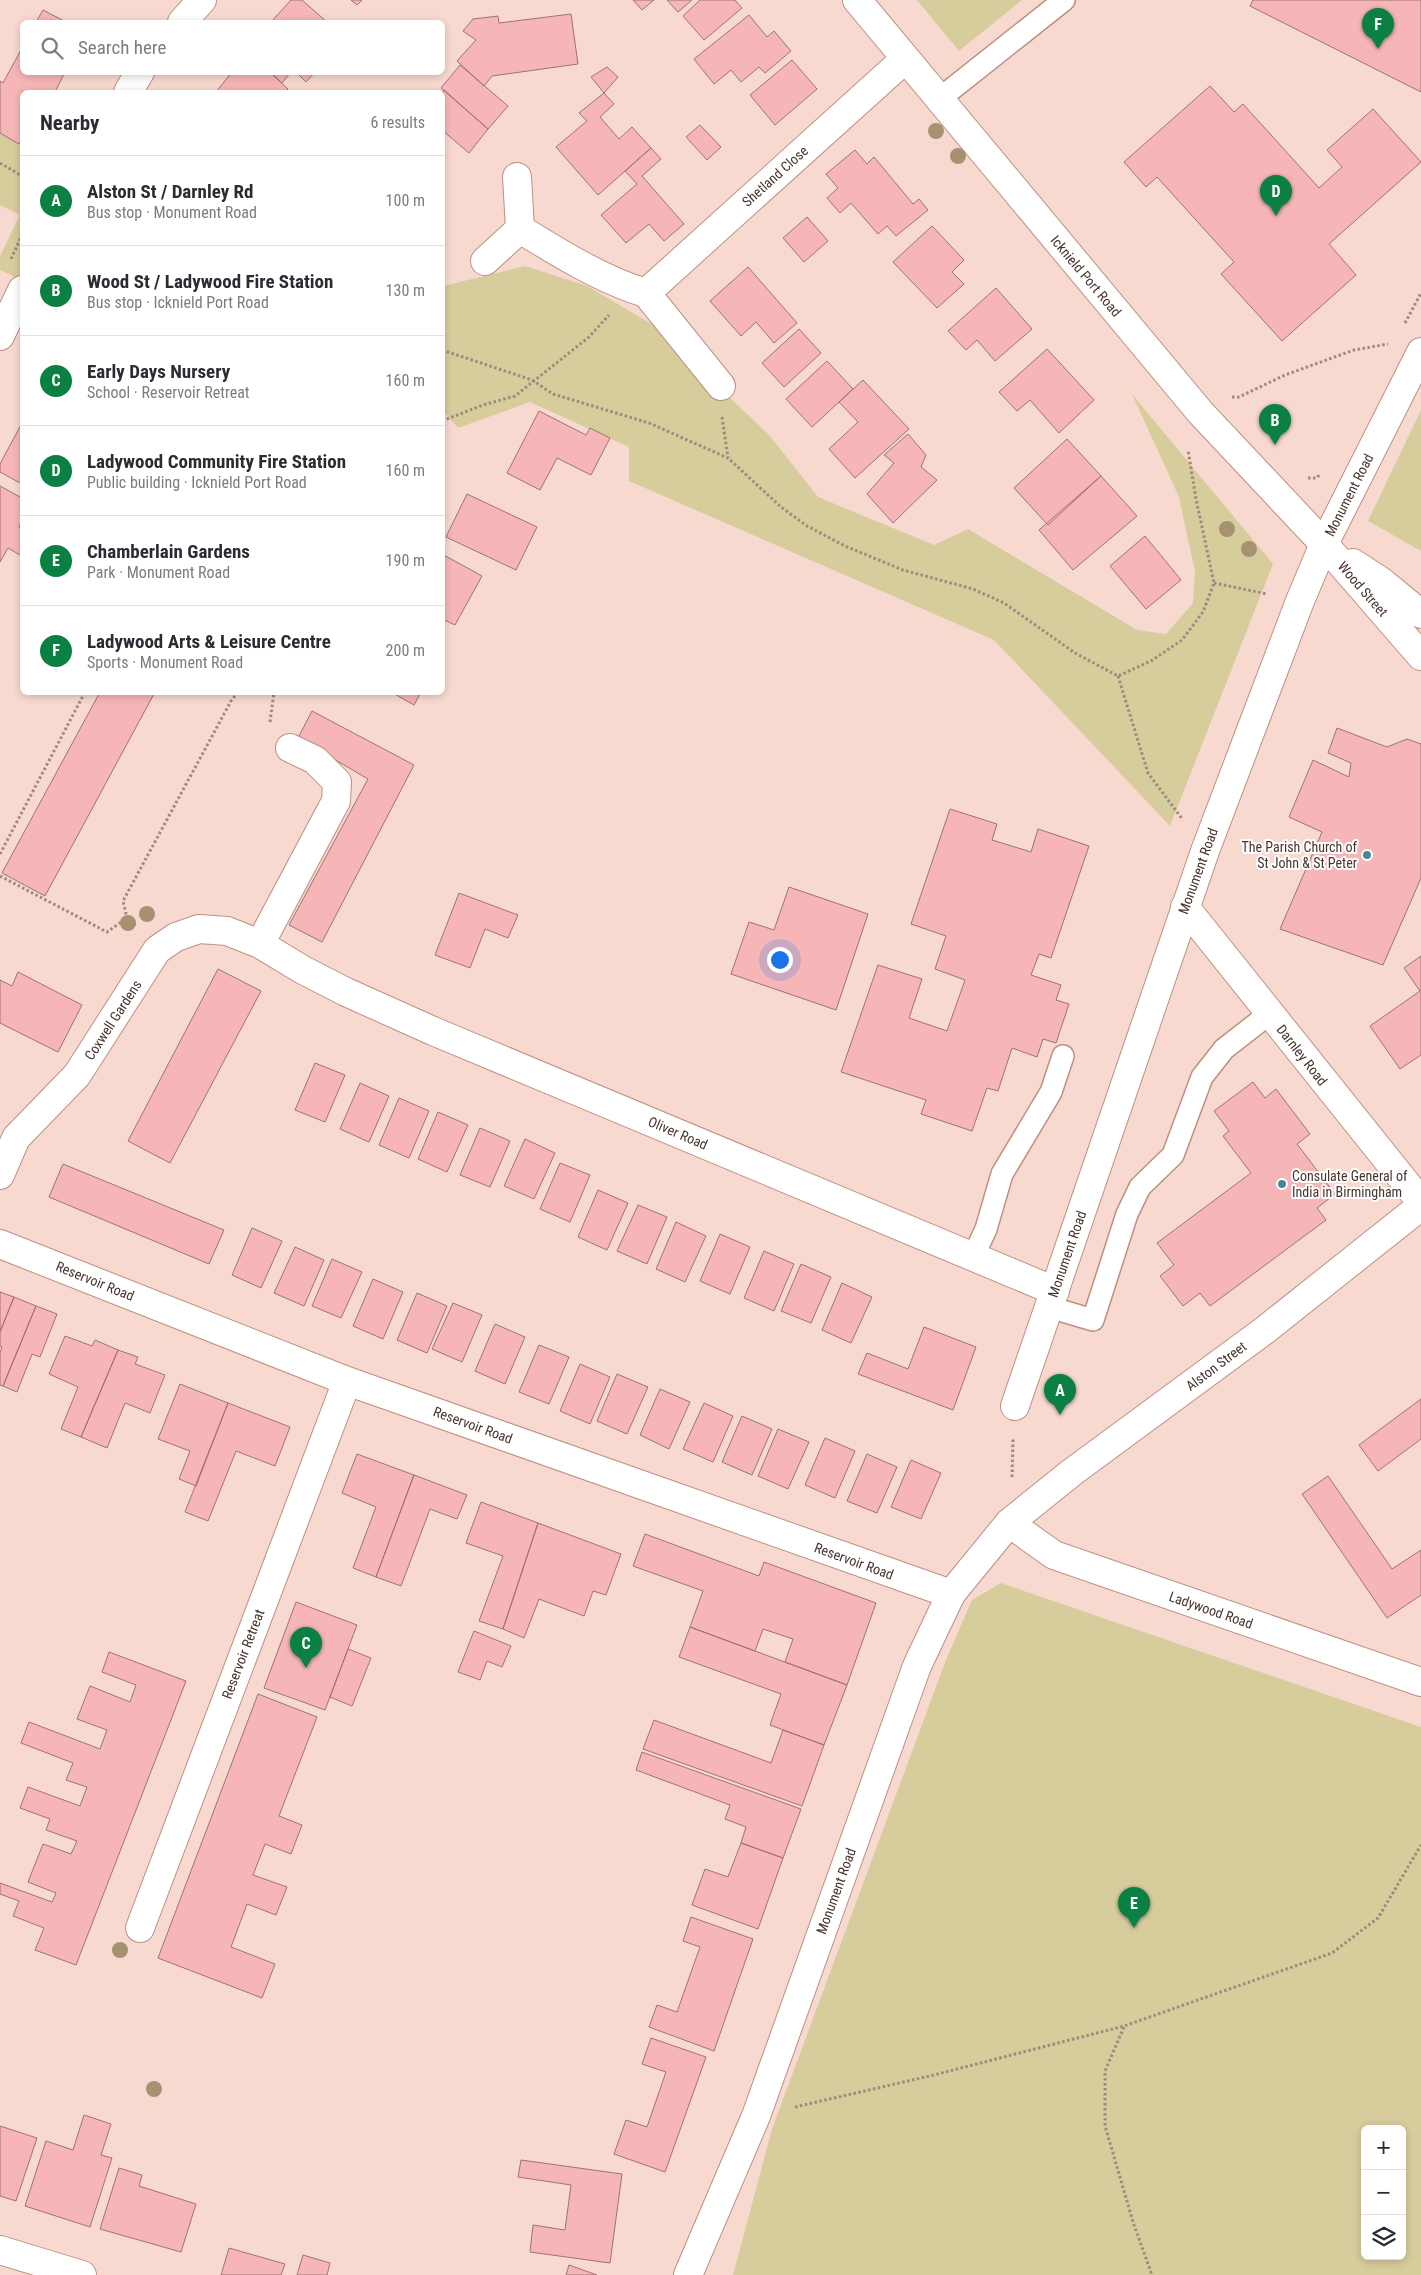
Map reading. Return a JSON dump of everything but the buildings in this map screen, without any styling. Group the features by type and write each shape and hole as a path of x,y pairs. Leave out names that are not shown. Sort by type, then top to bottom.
{"street":[{"path":"184,20 202,0"},
{"name":"Icknield Port Road","path":"857,0 938,100 1200,412 1324,544"},
{"name":"Shetland Close","path":"638,290 904,59"},
{"path":"129,90 138,75"},
{"path":"517,177 520,229"},
{"path":"520,229 552,249 638,290 721,386"},
{"path":"485,261 520,229"},
{"path":"8,337 20,297"},
{"name":"Monument Road","path":"1015,1406 1185,907 1300,602 1324,544 1421,352"},
{"name":"Wood Street","path":"1324,544 1382,582 1421,614"},
{"name":"Wood Street","path":"1324,544 1421,656"},
{"path":"1382,582 1421,589"},
{"path":"260,944 336,801 337,782 315,760 290,748"},
{"name":"Darnley Road","path":"1185,907 1421,1202"},
{"name":"Coxwell Gardens","path":"0,1175 16,1138 77,1075 157,950 176,937 199,929 227,931 260,944 303,970"},
{"name":"Oliver Road","path":"303,970 346,992 433,1031 973,1257 1052,1299"},
{"name":"Alston Street","path":"1010,1522 1071,1473 1265,1330 1421,1206"},
{"name":"Reservoir Road","path":"0,1244 347,1381 951,1594"},
{"name":"Reservoir Retreat","path":"140,1928 347,1381"},
{"name":"Monument Road","path":"688,2275 756,2116 917,1666 951,1594 1010,1522"},
{"name":"Ladywood Road","path":"1010,1522 1054,1555 1421,1682"},
{"path":"0,2250 82,2275"}],"lane":[{"path":"938,100 1064,0"},
{"path":"1052,1299 1093,1320 1127,1214 1140,1187 1174,1155 1202,1077 1224,1049 1269,1014"},
{"path":"973,1257 986,1229 1002,1174 1052,1092 1063,1056"}],"path":[{"path":"0,163 20,175"},
{"path":"10,261 20,239"},
{"path":"445,419 483,405 515,396 532,380 589,337 616,307 638,290"},
{"path":"1404,326 1421,293"},
{"path":"1118,676 1151,661 1182,640 1203,612 1214,583 1188,449 1175,432 1220,396 1239,397 1285,375 1354,350 1395,343"},
{"path":"445,351 532,380 553,394 649,423 728,458 781,507 807,526 845,546 903,570 973,589 1004,603 1075,653 1118,676 1148,773 1205,851"},
{"path":"1304,478 1317,478 1322,472"},
{"path":"1214,583 1300,602"},
{"path":"0,854 83,695"},
{"path":"157,950 127,918 124,901 236,695"},
{"path":"0,876 107,932 127,918"},
{"path":"1010,1522 1015,1406"},
{"path":"756,2116 934,2075 1124,2026 1332,1953 1378,1918 1421,1845"},
{"path":"1124,2026 1105,2071 1105,2126 1134,2226 1152,2275"}],"shaded area":[{"path":"917,0 1022,0 959,51"},
{"path":"0,134 20,143 20,215 0,205"},
{"path":"20,215 20,279 0,270 0,256"},
{"path":"525,266 587,286 655,326 770,436 818,497 934,545 968,529 1137,630 1166,634 1193,603 1195,572 1179,497 1132,394 1273,564 1170,826 994,640 629,481 629,447 530,402 458,428 445,413 445,286"},
{"path":"1421,410 1421,551 1368,521"},
{"path":"1001,1583 1421,1727 1421,2275 733,2275 772,2129 946,1660 972,1600"}],"place":[{"name":"Ladywood Arts & Leisure Centre","path":"1378,49"},
{"name":"Ladywood Community Fire Station","path":"1276,216"},
{"name":"Wood St / Ladywood Fire Station","path":"1275,445"},
{"name":"The Parish Church of St John & St Peter","path":"1367,855"},
{"name":"Consulate General of India in Birmingham","path":"1282,1184"},
{"name":"Alston St / Darnley Rd","path":"1060,1415"},
{"name":"Early Days Nursery","path":"306,1668"},
{"name":"Chamberlain Gardens","path":"1134,1928"}]}
